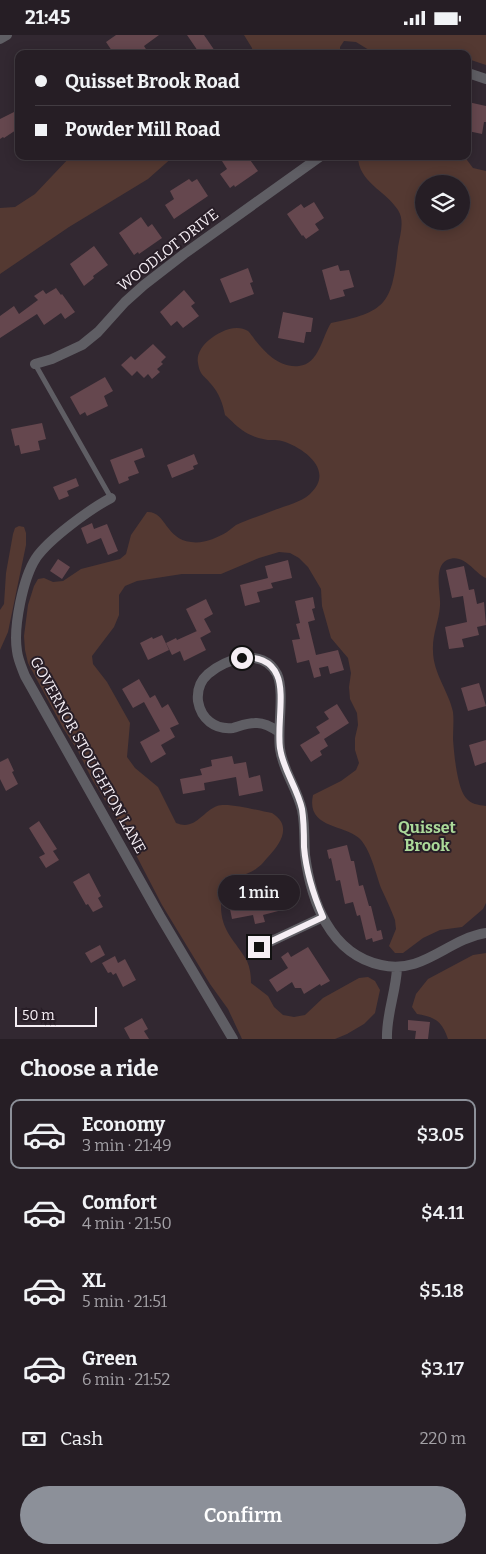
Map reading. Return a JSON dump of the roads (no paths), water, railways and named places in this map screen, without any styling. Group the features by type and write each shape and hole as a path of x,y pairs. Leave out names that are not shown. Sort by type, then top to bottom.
{"street":[{"path":"0,39 7,35"},
{"path":"471,74 486,79"},
{"name":"WOODLOT DRIVE","path":"36,364 82,345 98,332 129,298 144,285 315,160"},
{"name":"GOVERNOR STOUGHTON LANE","path":"111,499 92,509 53,541 37,558 28,577 19,617 16,641 17,656 26,676 160,916 234,1039"},
{"path":"279,732 270,726 259,723 228,728 216,727 204,716 199,706 198,695 203,679 212,671 236,659 254,657 264,661 273,669 278,678 280,690 279,732 283,765 302,809 309,877 314,897 334,936 351,953 374,964 397,968 405,967 421,963 462,939 486,933"},
{"path":"259,947 323,917"},
{"path":"386,1039 397,968"}],"lane":[{"path":"36,364 111,499"}],"district":[{"name":"Quisset Brook","path":"427,836"}]}
